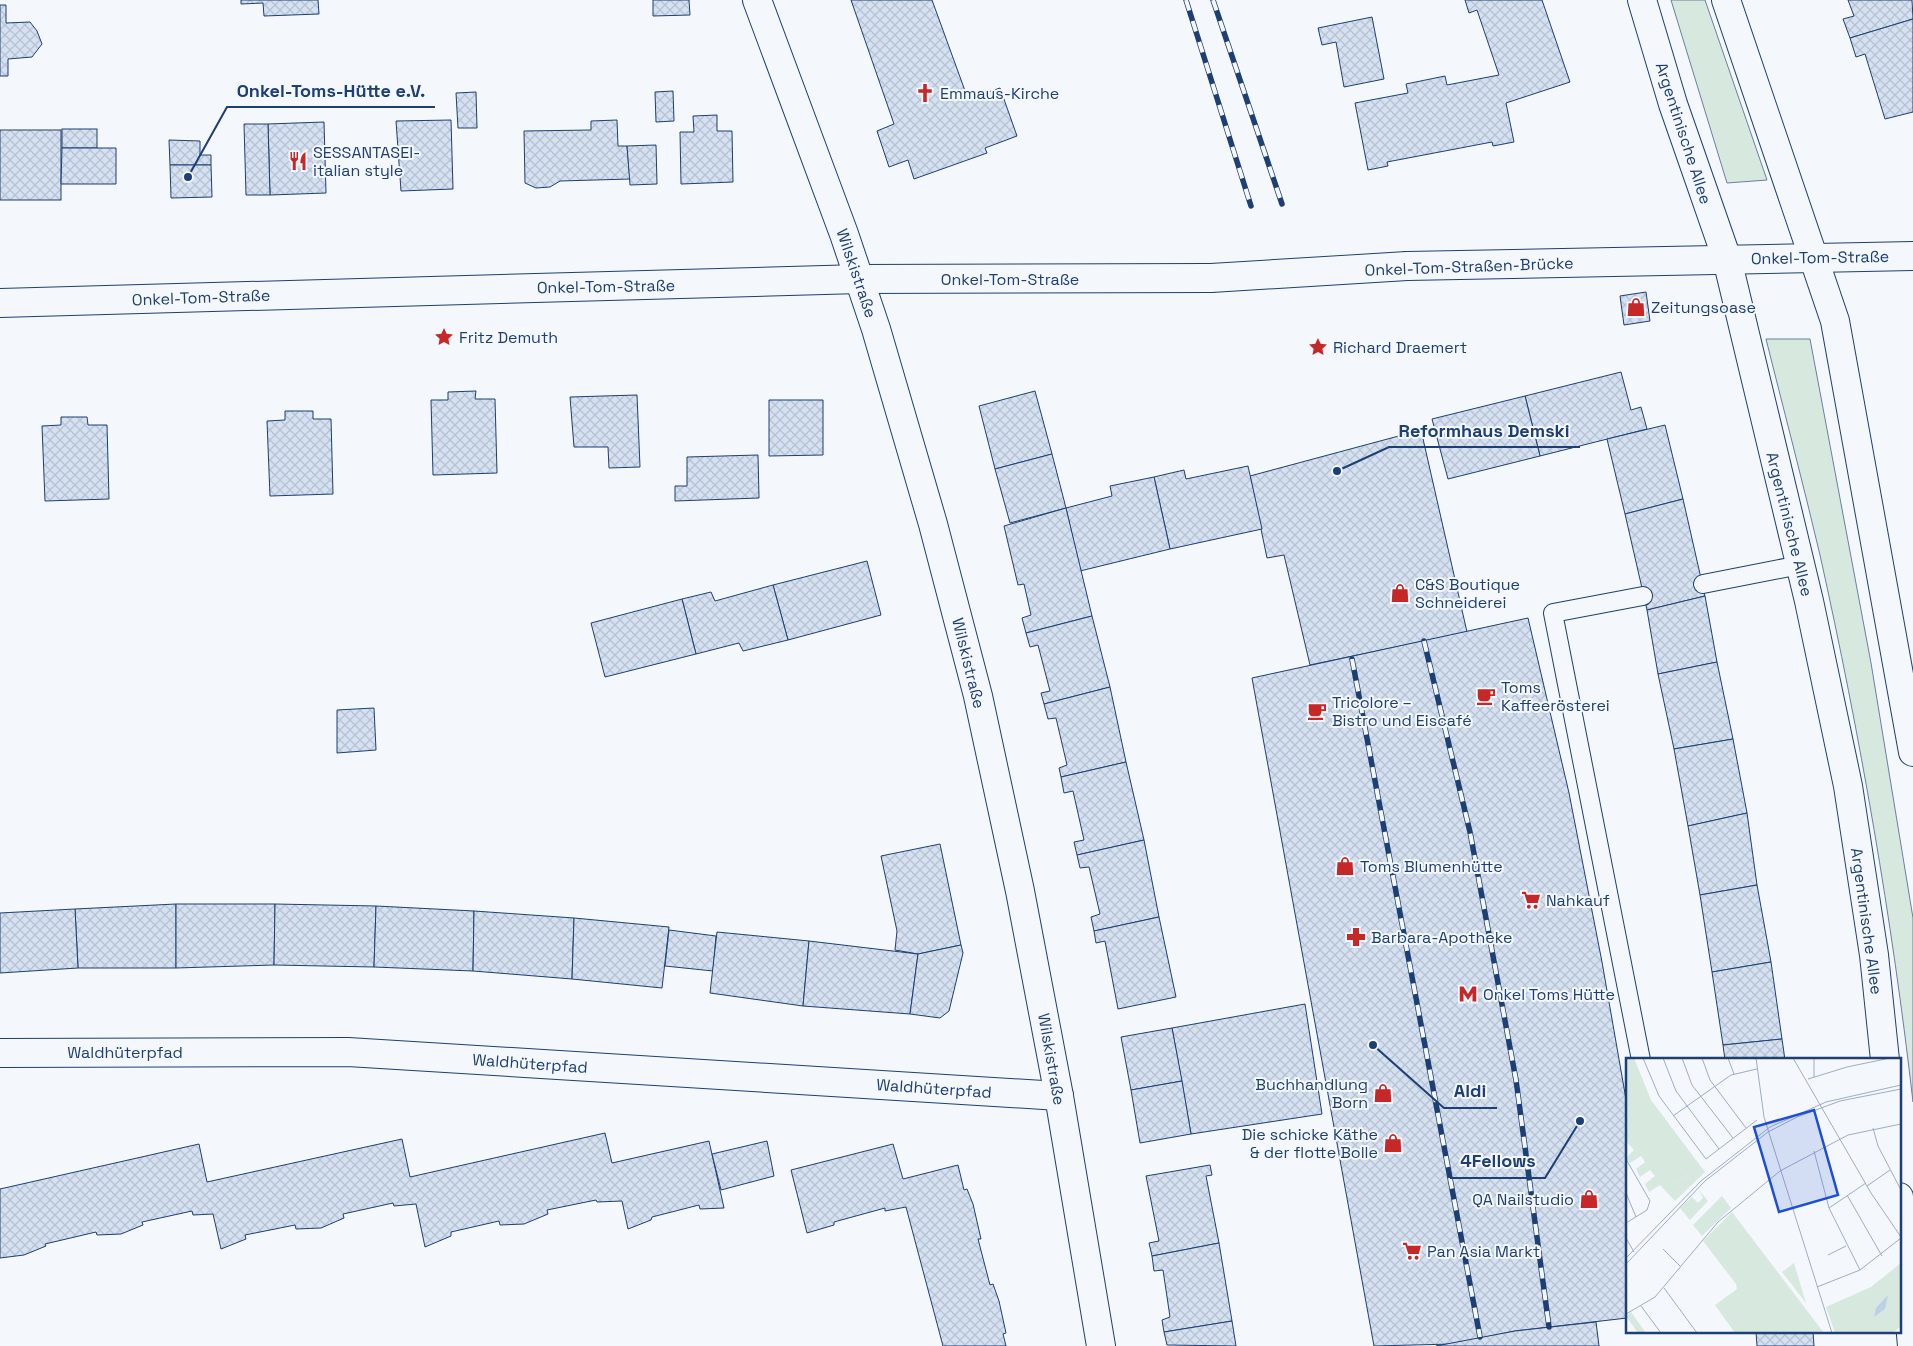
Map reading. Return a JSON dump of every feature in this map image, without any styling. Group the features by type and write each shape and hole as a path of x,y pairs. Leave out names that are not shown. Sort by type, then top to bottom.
{"main road":[{"name":"Wilskistraße","path":"757,0 860,279 933,524 978,696 1020,891 1059,1096 1101,1346"},
{"name":"Argentinische Allee","path":"1642,0 1673,104 1727,259 1800,565 1848,786 1874,955 1885,1058"},
{"path":"1726,0 1835,321 1913,752"},
{"name":"Onkel-Tom-Straße","path":"1727,259 1913,256"},
{"name":"Onkel-Tom-Straßen-Brücke","path":"1211,278 1407,266 1727,259"},
{"name":"Onkel-Tom-Straße","path":"0,303 860,279 1211,278"},
{"name":"Waldhüterpfad","path":"0,1053 348,1052 1059,1096"},
{"path":"1900,1214 1903,1266 1912,1346"}],"lane":[{"path":"1703,584 1800,565"},
{"path":"1641,1058 1554,613 1643,596"}],"shaded area":[{"path":"1671,0 1705,0 1767,180 1727,183"},
{"path":"1766,339 1810,339 1871,663 1913,918 1913,1102 1905,1033 1874,827 1835,623"}],"building":[{"path":"241,0 318,0 319,14 264,16 263,3 241,4"},
{"path":"653,0 689,0 690,15 653,16"},
{"name":"Emmaus-Kirche","path":"851,0 932,0 968,99 1000,88 1017,136 985,148 987,153 914,179 908,160 889,167 877,131 894,124"},
{"path":"1465,0 1542,0 1570,82 1506,103 1514,142 1493,146 1492,142 1387,162 1388,166 1368,170 1355,103 1408,93 1406,84 1445,76 1447,85 1499,75 1477,10 1469,13"},
{"path":"1848,0 1912,0 1913,19 1850,38 1843,19 1854,16"},
{"path":"0,5 6,5 6,23 30,22 37,31 42,44 32,57 8,59 8,76 0,76"},
{"path":"1372,17 1384,79 1344,87 1336,42 1322,45 1318,28"},
{"path":"1913,19 1913,112 1885,119 1865,54 1856,57 1850,38"},
{"path":"673,91 674,121 656,122 655,92"},
{"path":"476,92 477,128 458,128 456,93"},
{"path":"717,115 717,131 732,131 733,182 681,184 680,132 694,132 693,116"},
{"path":"451,120 453,189 401,191 396,121"},
{"path":"617,120 618,146 627,146 630,179 560,181 550,187 536,188 525,183 524,131 591,130 591,121"},
{"path":"324,122 326,193 270,195 268,124"},
{"path":"244,124 268,124 270,195 246,195"},
{"path":"62,129 97,129 97,148 62,148"},
{"path":"0,130 61,130 61,200 0,200"},
{"path":"169,140 200,141 200,155 211,155 211,165 170,165"},
{"path":"656,145 657,184 630,185 627,146"},
{"path":"62,148 116,148 116,184 61,184"},
{"path":"170,165 211,165 212,197 171,198"},
{"path":"1646,292 1650,321 1624,325 1620,296"},
{"path":"1621,372 1631,410 1641,407 1647,429 1540,456 1525,396"},
{"path":"476,391 475,399 495,399 497,473 433,475 431,400 448,400 448,392"},
{"path":"1035,391 1052,454 995,469 979,406"},
{"path":"637,395 640,467 609,468 608,447 574,447 570,397"},
{"path":"1525,396 1540,456 1448,479 1432,419"},
{"path":"769,400 823,400 823,455 769,456"},
{"path":"285,411 313,411 313,419 331,419 333,494 270,496 267,421 285,420"},
{"path":"61,417 87,417 88,425 107,425 109,499 45,501 42,426 61,425"},
{"path":"1665,425 1683,499 1625,514 1607,439"},
{"path":"1421,430 1467,632 1310,665 1284,555 1267,558 1250,476"},
{"path":"1052,454 1066,508 1010,523 995,469"},
{"path":"758,455 759,498 675,501 675,486 687,486 687,457"},
{"path":"1248,466 1262,529 1170,549 1154,477 1184,470 1186,479"},
{"path":"1154,477 1170,549 1080,571 1066,508 1112,496 1110,486"},
{"path":"1683,499 1705,596 1647,610 1625,514"},
{"path":"1066,508 1092,616 1026,633 1022,618 1031,615 1024,584 1018,585 1004,526"},
{"path":"867,561 881,615 788,640 773,585"},
{"path":"773,585 788,640 743,651 739,643 696,654 682,599 711,592 715,601"},
{"path":"1705,596 1717,662 1658,674 1647,610"},
{"path":"682,599 696,654 605,677 591,623"},
{"path":"1092,616 1110,687 1044,704 1041,693 1050,691 1038,645 1030,647 1026,633"},
{"path":"1528,618 1569,793 1602,962 1626,1099 1626,1318 1515,1331 1453,1344 1374,1346 1252,678"},
{"path":"1717,662 1733,739 1674,749 1658,674"},
{"path":"1110,687 1126,762 1061,777 1059,768 1067,765 1056,718 1048,719 1044,704"},
{"path":"374,708 376,750 337,753 337,710"},
{"path":"1733,739 1747,813 1688,826 1674,749"},
{"path":"1126,762 1144,840 1077,855 1074,842 1084,840 1073,791 1064,793 1061,777"},
{"path":"1747,813 1757,885 1700,895 1688,826"},
{"path":"1144,840 1159,917 1094,931 1091,917 1100,914 1089,867 1080,868 1077,855"},
{"path":"940,844 961,945 918,954 895,950 897,931 881,856"},
{"path":"1757,885 1771,962 1712,972 1700,895"},
{"path":"176,904 176,968 78,968 75,909"},
{"path":"176,904 275,904 274,965 176,968"},
{"path":"275,904 376,906 374,967 274,965"},
{"path":"376,906 474,911 473,971 374,967"},
{"path":"75,909 78,968 0,973 0,913"},
{"path":"474,911 574,918 572,979 473,971"},
{"path":"1159,917 1176,997 1118,1009 1105,941 1096,943 1094,931"},
{"path":"574,918 669,927 662,988 572,979"},
{"path":"669,930 716,936 713,971 665,966"},
{"path":"717,932 809,941 803,1006 710,993"},
{"path":"809,941 918,954 910,1014 803,1006"},
{"path":"961,945 963,953 949,1011 940,1018 910,1014 918,954"},
{"path":"1771,962 1782,1039 1723,1045 1712,972"},
{"path":"1305,1004 1322,1114 1191,1134 1172,1028"},
{"path":"1172,1028 1182,1081 1131,1090 1121,1037"},
{"path":"1782,1039 1785,1058 1725,1058 1723,1045"},
{"path":"1182,1081 1191,1134 1140,1143 1131,1090"},
{"path":"605,1133 612,1163 709,1141 724,1208 700,1209 699,1205 652,1217 651,1220 628,1229 622,1201 597,1202 596,1200 547,1210 548,1214 524,1224 500,1225 499,1221 451,1232 451,1236 425,1247 416,1204 394,1206 393,1203 343,1214 344,1218 321,1228 296,1229 295,1225 245,1235 246,1239 221,1249 213,1214 193,1215 192,1211 142,1222 143,1225 121,1234 97,1235 96,1232 45,1244 46,1246 24,1255 0,1258 0,1189 199,1144 207,1182 402,1139 410,1177"},
{"path":"767,1141 774,1176 721,1190 712,1154"},
{"path":"893,1144 903,1179 958,1165 964,1190 967,1189 973,1204 981,1239 978,1239 990,1285 993,1284 999,1301 1006,1333 1003,1334 1006,1346 943,1346 906,1207 885,1211 885,1208 834,1222 834,1225 807,1233 791,1170"},
{"path":"1210,1165 1212,1175 1206,1176 1219,1243 1152,1256 1149,1243 1159,1241 1146,1176"},
{"path":"1219,1243 1232,1321 1164,1332 1162,1320 1170,1317 1163,1270 1154,1271 1152,1256"},
{"path":"1232,1321 1236,1346 1167,1345 1164,1332"},
{"path":"1596,1322 1599,1346 1436,1346 1515,1331"},
{"path":"1756,1334 1813,1334 1814,1346 1757,1346"}],"railway":[{"path":"1186,0 1251,206"},
{"path":"1213,0 1282,204"},
{"path":"1424,641 1470,832 1516,1080 1549,1327"},
{"path":"1352,659 1480,1337"}],"place":[{"name":"Emmaus-Kirche","path":"925,93"},
{"name":"SESSANTASEI- italian style","path":"298,161"},
{"name":"Onkel-Toms-Hütte e.V.","path":"188,177"},
{"name":"Zeitungsoase","path":"1636,307"},
{"name":"Fritz Demuth","path":"444,337"},
{"name":"Richard Draemert","path":"1318,347"},
{"name":"Reformhaus Demski","path":"1337,471"},
{"name":"C&S Boutique Schneiderei","path":"1400,593"},
{"name":"Toms Kaffeerösterei","path":"1486,696"},
{"name":"Tricolore – Bistro und Eiscafé","path":"1317,711"},
{"name":"Toms Blumenhütte","path":"1345,866"},
{"name":"Nahkauf","path":"1531,900"},
{"name":"Barbara-Apotheke","path":"1356,937"},
{"name":"Onkel Toms Hütte","path":"1468,994"},
{"name":"Aldi","path":"1373,1045"},
{"name":"Buchhandlung Born","path":"1383,1093"},
{"name":"4Fellows","path":"1580,1121"},
{"name":"Die schicke Käthe & der flotte Bolle","path":"1393,1143"},
{"name":"QA Nailstudio","path":"1589,1199"},
{"name":"Pan Asia Markt","path":"1412,1251"}]}
